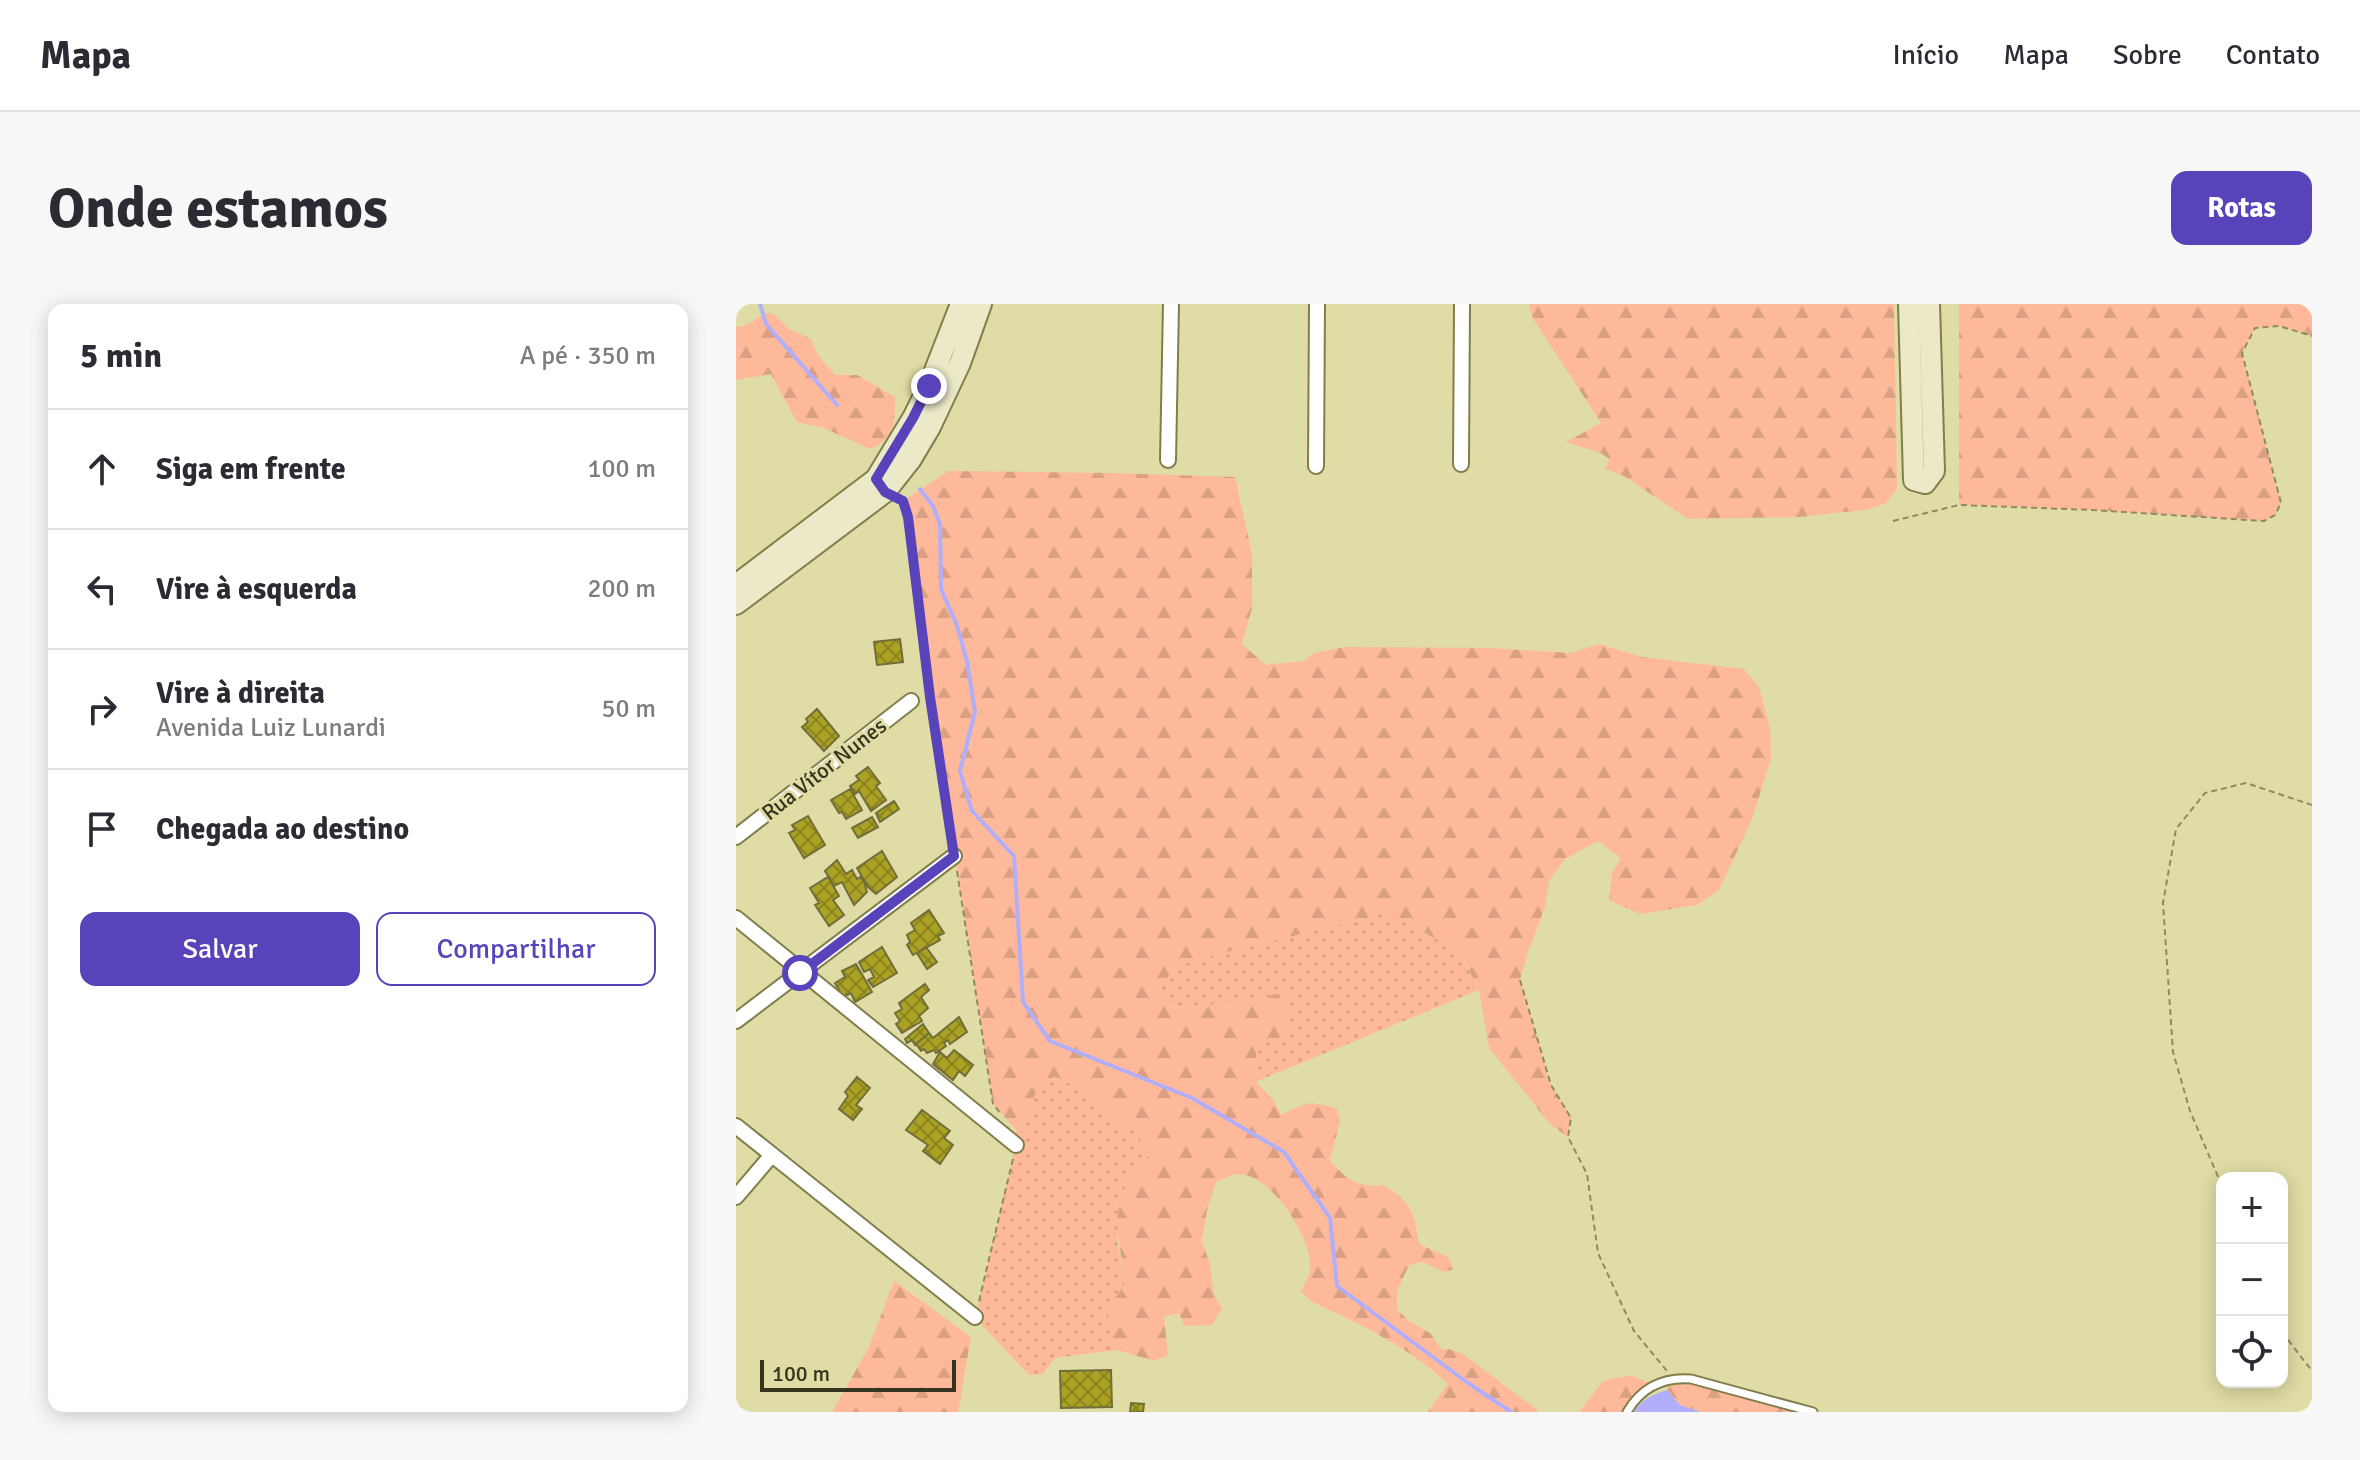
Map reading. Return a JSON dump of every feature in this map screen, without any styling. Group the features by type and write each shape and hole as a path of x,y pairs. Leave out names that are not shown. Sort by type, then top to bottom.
{"street":[{"path":"736,585 880,486 929,386 961,304"},
{"path":"736,604 911,459 960,363 981,304"},
{"path":"1168,460 1171,304"},
{"path":"1316,466 1317,304"},
{"path":"1461,464 1462,304"},
{"path":"1909,304 1914,480 1925,483 1934,471 1929,304"},
{"name":"Rua Vítor Nunes","path":"736,837 911,701"},
{"path":"736,1021 954,856"},
{"path":"736,918 800,973 1016,1145"},
{"path":"736,1126 975,1317"},
{"path":"736,1197 771,1156"}],"lane":[{"path":"1627,1412 1636,1397 1654,1385 1673,1378 1691,1379 1813,1412"}],"path":[{"path":"1893,521 1959,505 2264,521 2275,515 2281,503 2242,353 2255,328 2279,326 2312,336"},
{"path":"880,486 903,501 908,517 930,697 993,1104 1008,1121"},
{"path":"2216,1172 2190,1111 2173,1052 2163,903 2176,829 2205,793 2246,783 2312,805"},
{"path":"1520,980 1551,1085 1571,1118 1568,1137 1587,1174 1598,1253 1634,1331 1673,1378"},
{"path":"975,1317 1016,1145"},
{"path":"2288,1340 2312,1371"}],"green space":[{"path":"1529,304 1894,304 1897,489 1885,504 1864,510 1799,517 1688,519 1624,476 1605,469 1609,459 1601,453 1566,442 1601,423 1533,319"},
{"path":"1959,304 2312,304 2312,336 2279,326 2255,328 2242,353 2281,503 2275,515 2264,521 1959,505"},
{"path":"766,313 774,314 789,329 811,339 818,355 835,375 857,375 895,397 894,422 885,440 870,449 824,428 797,422 771,374 736,380 736,327 746,325"},
{"path":"948,471 1235,477 1252,554 1252,608 1242,644 1266,665 1304,661 1314,653 1345,647 1491,648 1571,653 1599,644 1642,657 1744,669 1759,687 1770,728 1771,759 1752,819 1719,890 1697,905 1640,914 1609,900 1612,873 1621,858 1598,841 1565,859 1549,881 1545,907 1520,980 1551,1085 1571,1118 1568,1137 1550,1124 1489,1048 1479,990 1464,960 1446,944 1387,913 1194,960 1172,971 1160,988 1169,1008 1243,1002 1285,992 1290,1032 1256,1049 1256,1082 1272,1098 1281,1115 1309,1104 1337,1109 1340,1121 1330,1160 1353,1181 1384,1185 1401,1197 1413,1215 1419,1244 1448,1257 1454,1269 1444,1272 1422,1262 1409,1265 1397,1291 1397,1309 1409,1321 1430,1333 1442,1350 1463,1354 1540,1412 1428,1412 1448,1384 1400,1348 1312,1302 1301,1292 1310,1269 1309,1256 1297,1226 1288,1210 1264,1185 1252,1177 1239,1174 1216,1182 1207,1210 1202,1241 1210,1265 1214,1295 1222,1309 1212,1325 1185,1326 1179,1314 1164,1316 1168,1355 1155,1361 1116,1350 1108,1315 1125,1283 1116,1221 1124,1189 1149,1154 1134,1130 1110,1123 1088,1093 1055,1077 1040,1081 1016,1145 1016,1130 993,1104 930,697 908,517 903,501"},
{"path":"1387,913 1446,944 1464,960 1479,990 1255,1082 1255,1049 1285,993 1243,1002 1168,1008 1160,988 1172,971 1194,960"},
{"path":"1055,1077 1088,1093 1110,1122 1135,1130 1149,1154 1124,1189 1117,1238 1125,1283 1108,1315 1116,1350 1055,1358 1043,1374 1029,1375 975,1318 1016,1145 1040,1080"},
{"path":"894,1281 971,1337 958,1412 832,1412 869,1347"},
{"path":"1631,1375 1654,1385 1627,1412 1579,1412 1603,1381"},
{"path":"1673,1378 1813,1412 1701,1412 1680,1405 1667,1390"}],"shaded area":[{"path":"1667,1390 1680,1405 1701,1412 1634,1412 1644,1400"}],"building":[{"path":"900,639 903,662 877,665 874,642"},
{"path":"817,709 839,736 824,751 802,727"},
{"path":"868,767 880,783 876,786 886,800 871,811 859,791 855,794 850,786 859,780 856,776"},
{"path":"850,789 862,810 846,819 831,800"},
{"path":"894,801 899,809 880,822 876,813"},
{"path":"808,816 825,845 804,858 789,833 795,830 792,825"},
{"path":"872,817 878,827 858,838 852,828"},
{"path":"882,851 897,877 876,894 857,868"},
{"path":"837,860 846,874 852,870 857,879 860,877 864,882 867,892 854,905 842,882 834,886 825,871"},
{"path":"828,877 839,896 833,900 844,915 829,926 815,905 819,903 810,888"},
{"path":"929,910 944,933 938,936 940,940 913,955 907,945 910,942 907,935 915,930 911,923"},
{"path":"882,947 897,973 873,987 868,980 874,977 870,969 864,972 859,962"},
{"path":"926,947 937,962 927,969 917,953"},
{"path":"856,964 872,992 855,1002 851,993 843,997 835,983 845,977 842,971"},
{"path":"925,984 929,990 921,997 928,1008 919,1016 922,1021 902,1033 896,1024 900,1021 895,1013 902,1009 899,1003"},
{"path":"959,1017 967,1032 950,1044 948,1040 944,1043 946,1046 936,1053 934,1050 927,1053 924,1049 921,1051 916,1044 929,1033 933,1038"},
{"path":"923,1024 929,1033 915,1045 912,1040 907,1043 905,1039"},
{"path":"954,1050 973,1065 965,1076 959,1071 953,1080 933,1064 940,1052 947,1058"},
{"path":"857,1077 870,1088 856,1105 862,1109 853,1120 839,1109 848,1096 845,1092"},
{"path":"922,1110 950,1131 944,1138 953,1145 940,1164 923,1151 928,1145 906,1130"},
{"path":"1111,1370 1112,1407 1061,1408 1060,1371"},
{"path":"1131,1403 1144,1404 1143,1412 1130,1412"}],"waterway":[{"path":"760,304 766,324 837,405"},
{"path":"920,489 933,506 940,524 941,589 956,623 967,661 975,712 960,771 972,811 1014,856 1023,1002 1050,1041 1192,1098 1284,1152 1330,1218 1337,1286 1511,1412"}],"route":[{"path":"800,973 954,856 930,697 908,517 903,501 885,492 876,479 929,386"}]}
